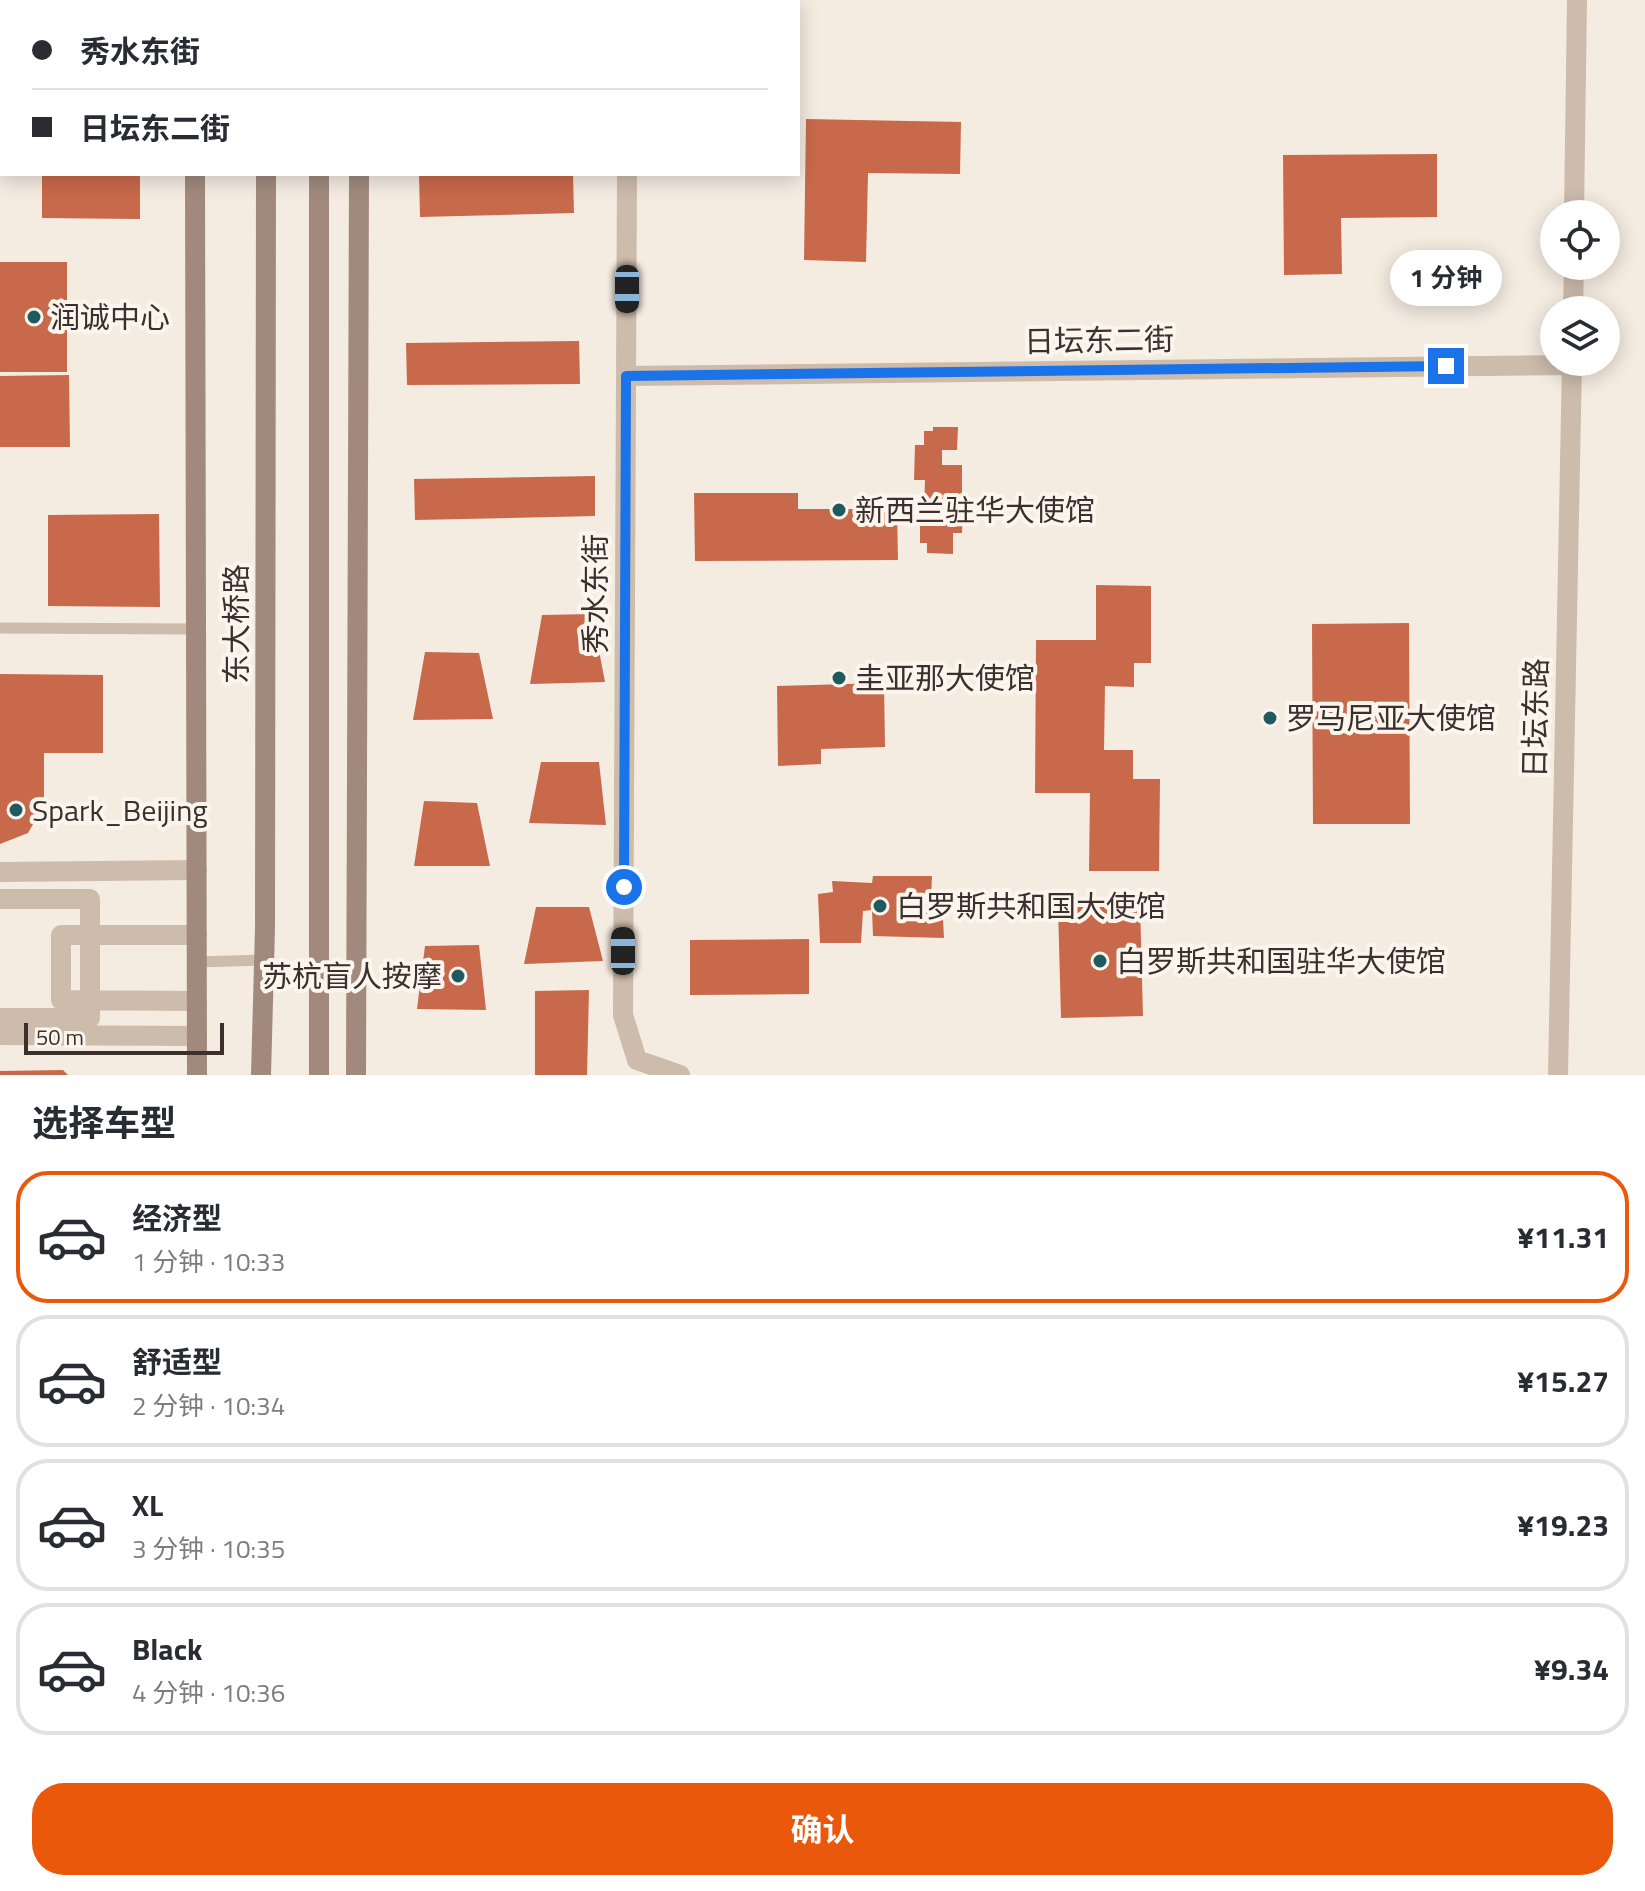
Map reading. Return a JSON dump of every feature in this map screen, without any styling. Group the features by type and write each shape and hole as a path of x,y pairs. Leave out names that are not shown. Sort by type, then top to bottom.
{"street":[{"path":"1574,200 1577,0"},
{"path":"195,176 197,1075"},
{"name":"东大桥路","path":"261,1075 266,176"},
{"path":"319,176 319,1075"},
{"path":"356,1075 359,176"},
{"name":"秀水东街","path":"627,176 623,1015 637,1060 680,1075"},
{"name":"日坛东二街","path":"626,376 1540,363"},
{"name":"日坛东路","path":"1558,1075 1572,376"},
{"path":"0,872 197,870"},
{"path":"0,899 90,899 90,1018 0,1018"},
{"path":"197,935 61,935 61,1000 197,1001"},
{"path":"0,1035 197,1036"}],"lane":[{"path":"0,628 198,629"},
{"path":"197,962 264,960"}],"building":[{"path":"806,119 961,122 960,174 868,173 866,262 804,260"},
{"path":"1437,154 1437,217 1341,218 1342,274 1284,275 1283,155"},
{"path":"42,176 140,176 140,219 42,218"},
{"path":"419,176 573,176 574,213 420,217"},
{"name":"润诚中心","path":"0,262 67,262 67,372 0,372"},
{"path":"579,341 580,384 407,385 406,343"},
{"path":"69,375 70,447 0,447 0,376"},
{"path":"933,427 958,427 957,450 942,450 942,465 962,465 962,496 952,496 952,507 963,507 962,533 953,533 953,554 927,553 927,543 920,543 920,508 924,508 925,480 914,480 915,445 924,445 924,431 933,431"},
{"path":"595,476 595,516 415,520 414,479"},
{"path":"694,493 798,493 798,509 897,509 898,560 695,561"},
{"path":"159,514 160,607 48,606 48,515"},
{"path":"1096,585 1151,586 1151,663 1134,663 1134,687 1105,686 1104,750 1133,750 1133,779 1160,779 1159,871 1089,871 1090,793 1035,793 1036,640 1096,640"},
{"path":"592,614 605,682 530,684 542,615"},
{"path":"1409,623 1410,824 1313,824 1312,624"},
{"path":"425,652 479,653 493,719 413,720"},
{"path":"0,674 103,675 103,753 44,753 44,805 28,833 0,844"},
{"path":"884,683 885,747 821,749 821,764 778,766 777,686"},
{"path":"541,762 599,762 606,825 529,823"},
{"path":"424,801 477,803 490,866 414,866"},
{"name":"白罗斯共和国大使馆","path":"873,876 932,876 931,899 942,901 944,938 873,936 872,910 863,911 861,943 820,943 818,894 833,892 832,881 872,883"},
{"name":"白罗斯共和国驻华大使馆","path":"1140,904 1143,1016 1061,1018 1058,907"},
{"path":"536,907 589,907 603,961 524,964"},
{"name":"白罗斯共和国大使馆","path":"809,939 809,994 690,995 690,940"},
{"path":"479,945 486,1010 417,1009 425,946"},
{"path":"589,990 587,1075 535,1075 535,991"},
{"path":"63,1070 68,1075 0,1075 0,1071"}],"place":[{"name":"润诚中心","path":"34,317"},
{"name":"新西兰驻华大使馆","path":"839,510"},
{"name":"圭亚那大使馆","path":"839,678"},
{"name":"罗马尼亚大使馆","path":"1270,718"},
{"name":"Spark_Beijing","path":"16,810"},
{"name":"白罗斯共和国大使馆","path":"880,906"},
{"name":"白罗斯共和国驻华大使馆","path":"1100,961"},
{"name":"苏杭盲人按摩","path":"458,976"}],"route":[{"path":"624,887 626,376 1446,366"}]}
